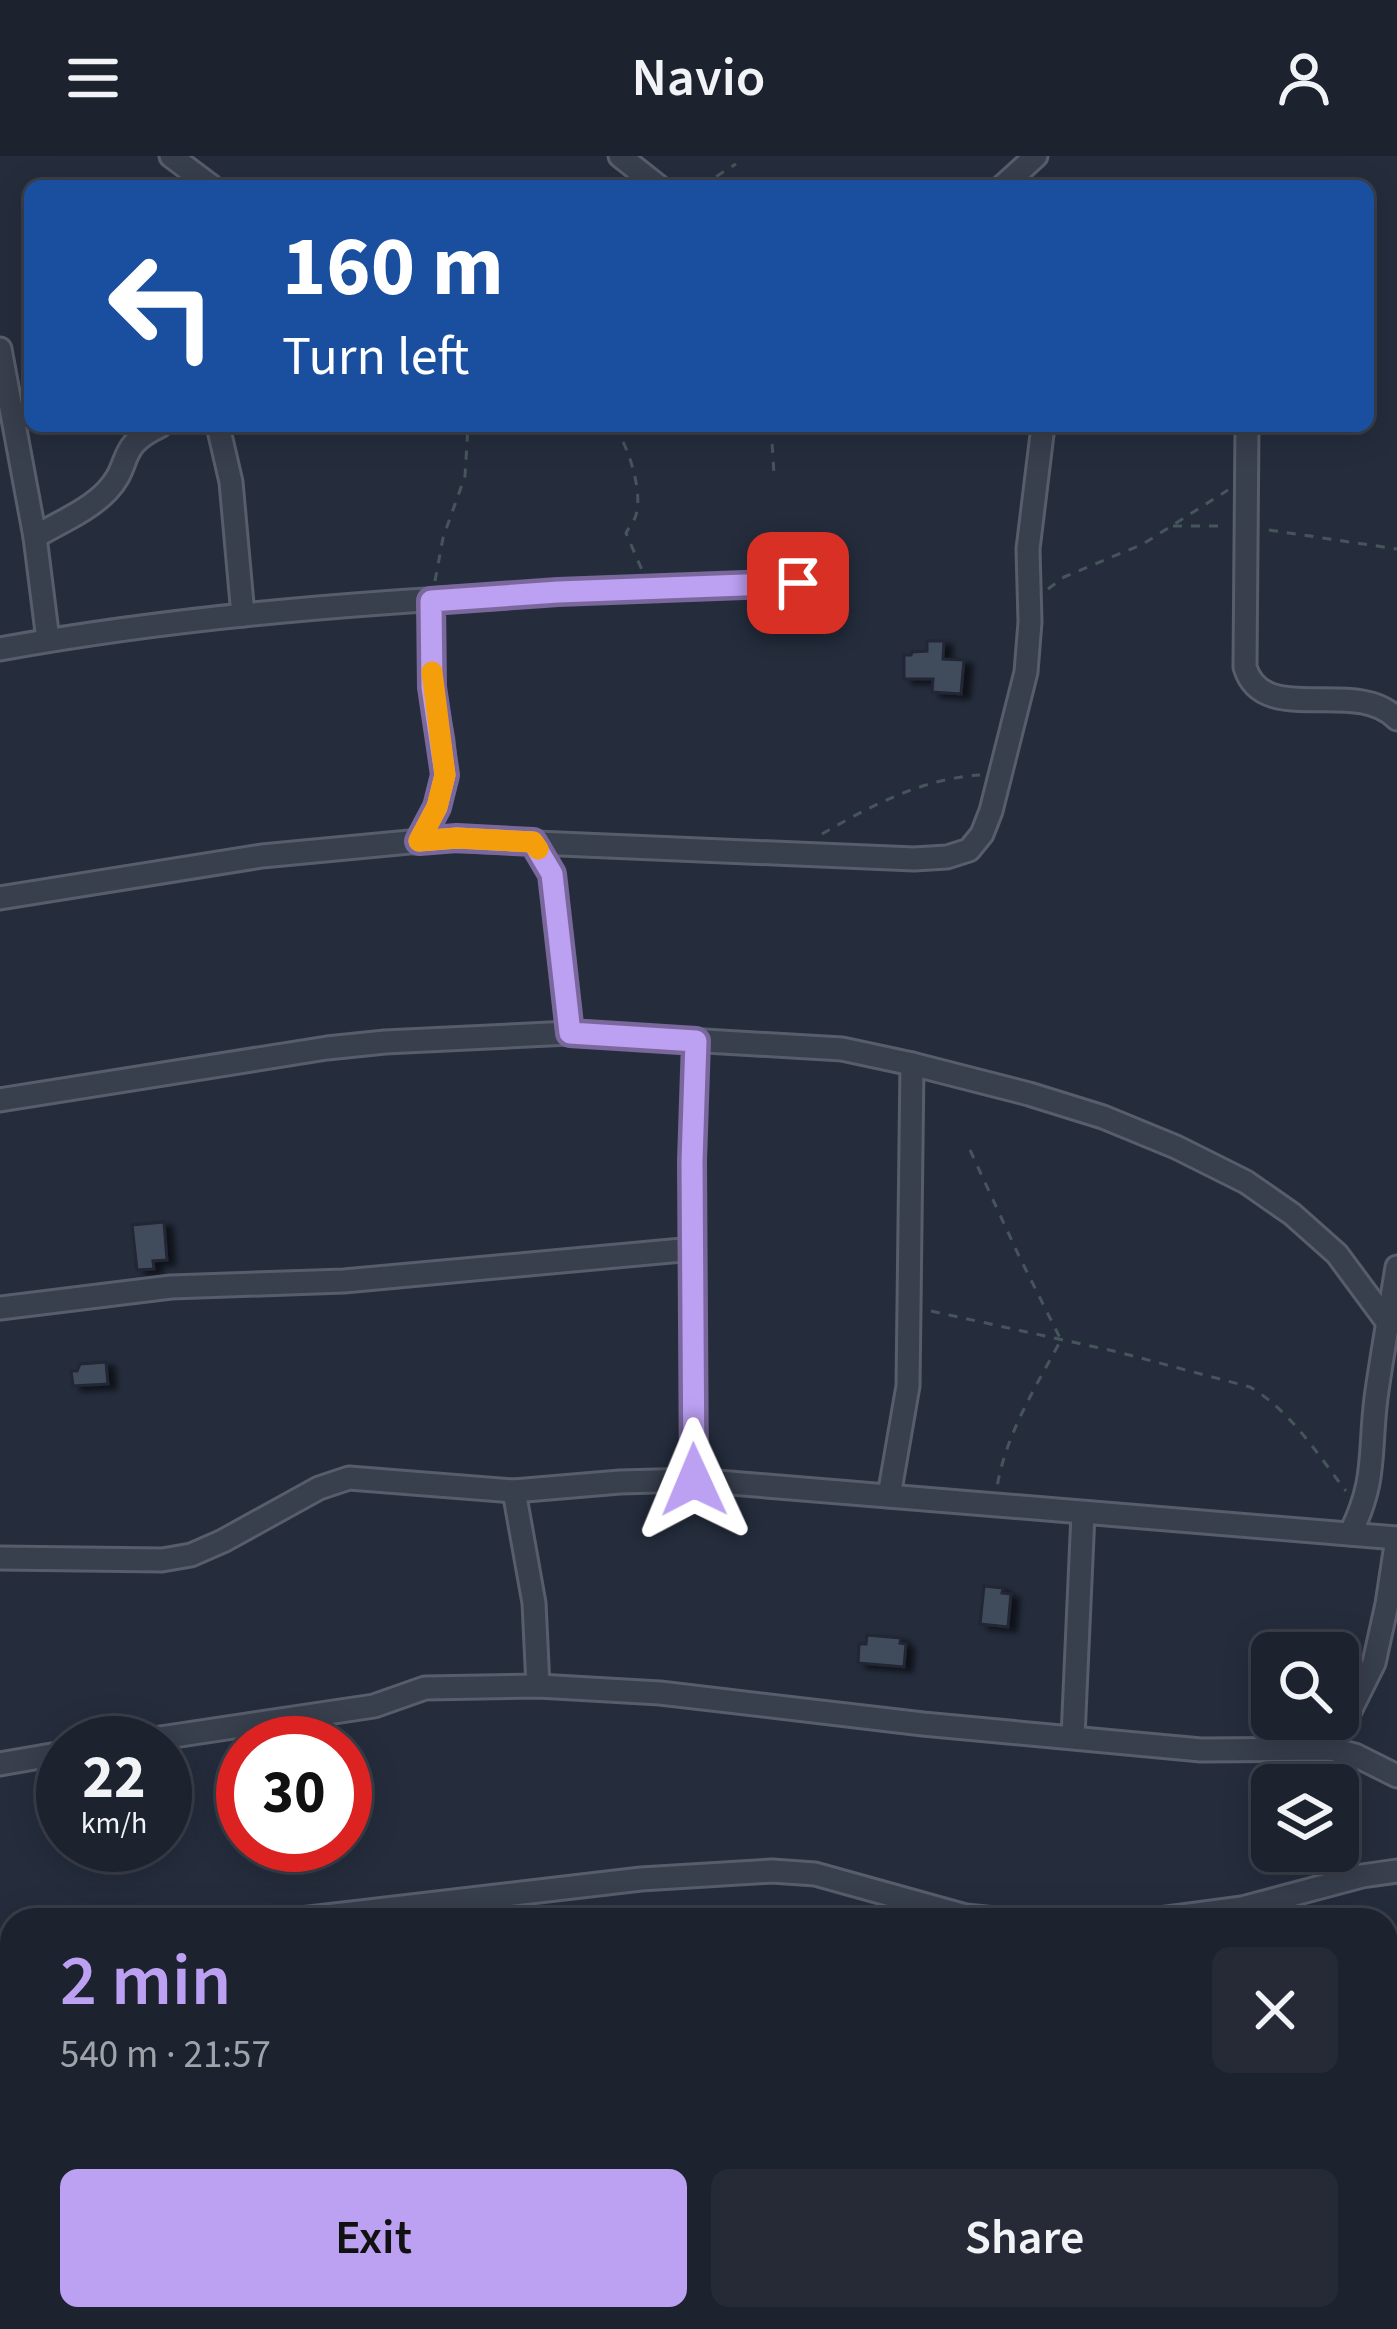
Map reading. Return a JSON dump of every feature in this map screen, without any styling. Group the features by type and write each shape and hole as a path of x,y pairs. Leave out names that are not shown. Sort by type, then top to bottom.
{"street":[{"path":"171,156 204,180"},
{"path":"620,156 650,180"},
{"path":"1010,180 1036,156"},
{"path":"0,349 48,640"},
{"path":"34,537 107,492 132,443 150,432"},
{"path":"219,432 231,482 244,615"},
{"path":"0,898 262,856 457,838 914,859 969,850 982,834 1026,673 1028,549 1042,432"},
{"path":"1247,432 1245,667 1250,681 1264,694 1297,700 1375,703 1397,719"},
{"path":"0,649 244,615 798,583"},
{"path":"419,841 437,807 445,775 432,687 431,601"},
{"path":"533,842 552,874 570,1033"},
{"path":"0,1100 385,1042 570,1033 842,1049 1029,1094 1102,1117 1246,1182 1337,1254 1388,1323"},
{"path":"694,1480 696,1041"},
{"path":"889,1496 908,1386 912,1064"},
{"path":"0,1308 171,1287 344,1281 693,1249"},
{"path":"1350,1534 1370,1483 1376,1401 1397,1267"},
{"path":"0,1558 162,1560 191,1555 319,1487 349,1478 514,1491 694,1480 1397,1538 1374,1663 1331,1749"},
{"path":"514,1491 534,1603 538,1686"},
{"path":"1073,1737 1084,1514"},
{"path":"192,1733 374,1706 425,1688 538,1686 661,1693 1211,1751 1331,1749 1397,1776"},
{"path":"0,1764 36,1758"},
{"path":"1235,1908 1397,1870"},
{"path":"394,1908 641,1879 772,1871 856,1883 939,1908"}],"path":[{"path":"711,180 736,164"},
{"path":"431,601 443,538 465,476 468,432"},
{"path":"619,432 627,446 636,494 627,537 652,589"},
{"path":"771,432 774,474"},
{"path":"1030,622 1042,597 1064,577 1143,544 1247,478"},
{"path":"1172,526 1247,528 1397,549"},
{"path":"822,834 878,803 945,779 1000,775"},
{"path":"970,1150 1061,1340"},
{"path":"909,1307 1118,1352 1250,1387 1298,1429 1361,1512"},
{"path":"994,1506 1014,1432 1061,1340"}],"building":[{"path":"927,641 944,641 943,659 964,660 961,694 932,692 933,679 904,679 904,655 927,651"},
{"path":"164,1222 167,1260 153,1261 154,1269 137,1270 132,1225"},
{"path":"106,1362 108,1384 73,1386 71,1371 77,1371 80,1364"},
{"path":"984,1586 1011,1594 1008,1627 980,1624"},
{"path":"867,1635 901,1638 900,1643 906,1644 904,1667 858,1663 859,1644 866,1644"}],"slow traffic":[{"path":"432,672 445,775 437,807 419,841 533,842 538,849"}],"route":[{"path":"694,1480 696,1041 570,1033 552,874 533,842 419,841 437,807 445,775 432,687 431,601 798,583"}]}
